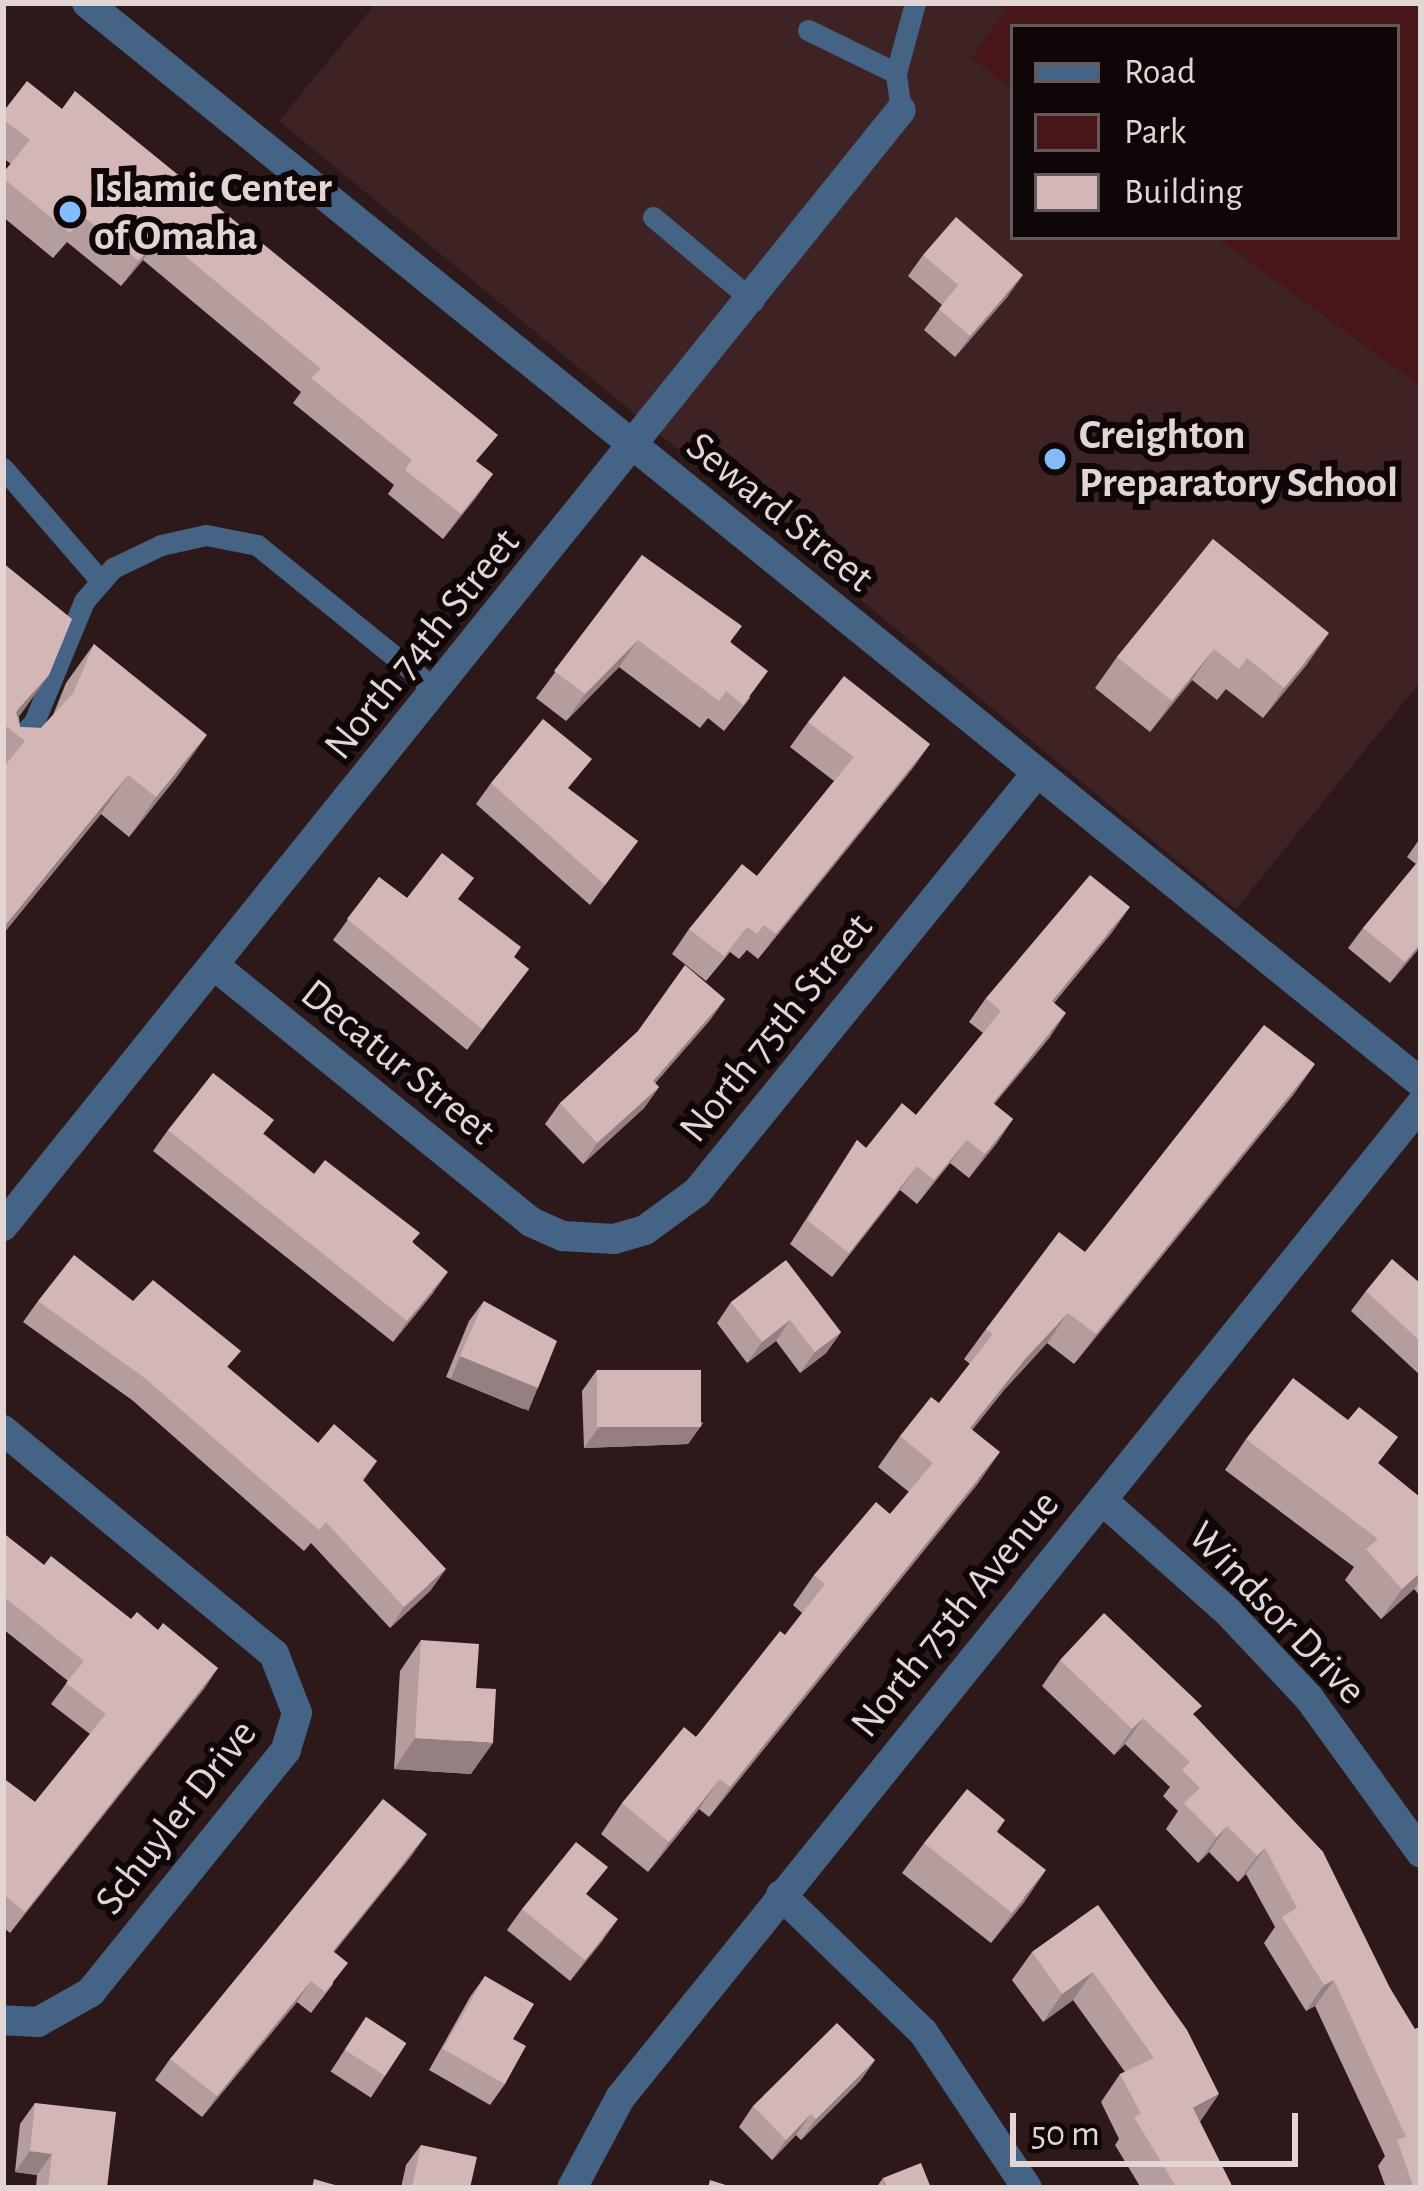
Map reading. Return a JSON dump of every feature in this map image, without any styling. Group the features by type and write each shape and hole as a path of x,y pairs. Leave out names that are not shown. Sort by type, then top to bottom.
{"street":[{"name":"Seward Street","path":"87,3 1421,1083"},
{"name":"North 74th Street","path":"3,1226 635,448 901,110"},
{"name":"North 75th Street","path":"531,1222 563,1236 614,1239 674,1214 1036,774"},
{"name":"Decatur Street","path":"215,966 531,1222"},
{"name":"North 75th Avenue","path":"572,2188 620,2098 1421,1104"},
{"name":"Schuyler Drive","path":"3,1430 274,1654 297,1714 286,1750 91,1992 38,2022 3,2020"},
{"name":"Windsor Drive","path":"1102,1500 1228,1612 1309,1698 1421,1853"},
{"path":"781,1895 922,2032 1027,2188"}],"lane":[{"path":"901,110 896,73 915,3"},
{"path":"808,30 896,73"},
{"path":"653,218 753,301"},
{"path":"3,468 101,581"},
{"path":"3,756 34,722 63,642 101,581 161,544 206,535 257,545 437,691"}],"shaded area":[{"name":"Creighton Preparatory School","path":"376,3 1421,3 1421,681 1236,909 279,121"}],"green space":[{"path":"999,3 1421,3 1421,387 1220,240 1400,240 1400,24 1010,24 1010,87 971,58 1006,10"}],"building":[{"path":"27,81 62,109 75,91 498,435 476,461 493,474 461,514 405,470 412,460 311,378 321,369 160,235 139,261 84,217 70,233 3,178 30,140 3,119 3,112"},
{"path":"956,217 1023,275 970,336 939,309 958,285 923,255"},
{"path":"1213,539 1329,633 1284,688 1247,658 1239,669 1214,649 1172,701 1117,657"},
{"path":"642,555 742,626 730,642 768,671 743,705 726,691 719,701 638,640 585,694 554,671"},
{"path":"3,563 72,619 49,675 16,712 20,727 41,728 73,693 94,644 207,735 156,797 128,775 3,928 3,768 25,741 3,724"},
{"path":"844,676 930,744 776,934 764,925 757,934 747,927 724,956 689,929 742,864 757,876 854,757 808,722"},
{"path":"543,719 592,759 568,788 638,841 605,885 491,783"},
{"path":"442,853 474,878 458,899 521,947 514,957 529,969 482,1029 347,919 379,877 407,898"},
{"path":"1421,858 1421,943 1405,962 1363,928"},
{"path":"1090,875 1130,907 1052,1001 1066,1013 993,1103 1013,1119 985,1154 967,1140 934,1180 917,1166 849,1253 807,1220 857,1140 866,1148 902,1103 916,1115 1001,1011 986,998"},
{"path":"685,965 725,999 653,1081 659,1087 597,1143 560,1103 638,1031"},
{"path":"1264,1025 1315,1064 1096,1334 1068,1313 1025,1359 970,1428 1000,1452 730,1787 720,1779 669,1842 622,1803 684,1727 696,1737 780,1631 785,1635 825,1584 814,1575 876,1502 890,1514 933,1463 900,1436 931,1397 939,1403 993,1334 986,1329 1059,1232 1085,1252"},
{"path":"213,1073 274,1120 263,1134 314,1174 325,1160 420,1233 412,1242 448,1272 407,1321 168,1130"},
{"path":"74,1255 133,1301 153,1280 241,1351 227,1367 318,1443 334,1424 377,1461 362,1479 446,1569 404,1607 326,1522 319,1530 146,1379 38,1301"},
{"path":"1392,1259 1421,1284 1421,1342 1366,1291"},
{"path":"786,1260 841,1332 815,1352 790,1320 762,1342 731,1302"},
{"path":"484,1301 557,1341 538,1388 460,1356"},
{"path":"597,1370 701,1370 701,1427 597,1427"},
{"path":"1293,1378 1348,1420 1359,1407 1398,1437 1378,1463 1421,1498 1421,1572 1402,1589 1366,1549 1378,1539 1246,1439"},
{"path":"3,1533 44,1565 51,1556 131,1619 137,1612 158,1630 163,1623 218,1668 25,1912 3,1894 3,1778 35,1802 106,1714 66,1683 84,1661 3,1596"},
{"path":"1104,1613 1202,1706 1193,1714 1323,1852 1390,1988 1415,2029 1421,2026 1421,2188 1414,2188 1397,2140 1406,2137 1334,1980 1324,1985 1282,1917 1297,1908 1265,1848 1257,1856 1227,1826 1217,1837 1184,1803 1200,1788 1182,1770 1190,1762 1143,1718 1132,1729 1060,1660"},
{"path":"421,1640 479,1644 476,1688 496,1689 493,1743 415,1738"},
{"path":"967,1789 1005,1820 996,1831 1046,1870 1012,1913 924,1843"},
{"path":"383,1799 427,1834 333,1951 348,1963 325,1992 311,1981 217,2096 170,2059"},
{"path":"576,1842 608,1867 586,1894 618,1919 585,1960 522,1909"},
{"path":"1098,1905 1187,2030 1219,2094 1193,2108 1233,2188 1177,2188 1134,2117 1141,2114 1120,2074 1154,2058 1093,1972 1062,1994 1032,1952"},
{"path":"485,1976 534,2004 513,2039 526,2046 505,2084 443,2049"},
{"path":"366,2017 406,2043 385,2076 345,2050"},
{"path":"837,2023 875,2060 816,2119 811,2114 786,2140 753,2106"},
{"path":"35,2103 116,2112 107,2188 48,2188 52,2154 30,2151"},
{"path":"421,2145 477,2157 470,2188 412,2188"},
{"path":"921,2163 931,2188 887,2188 883,2178"},
{"path":"314,2179 345,2188 312,2188"},
{"path":"710,2180 735,2188 708,2188"}],"place":[{"name":"Islamic Center of Omaha","path":"70,212"},
{"name":"Creighton Preparatory School","path":"1055,459"}]}
